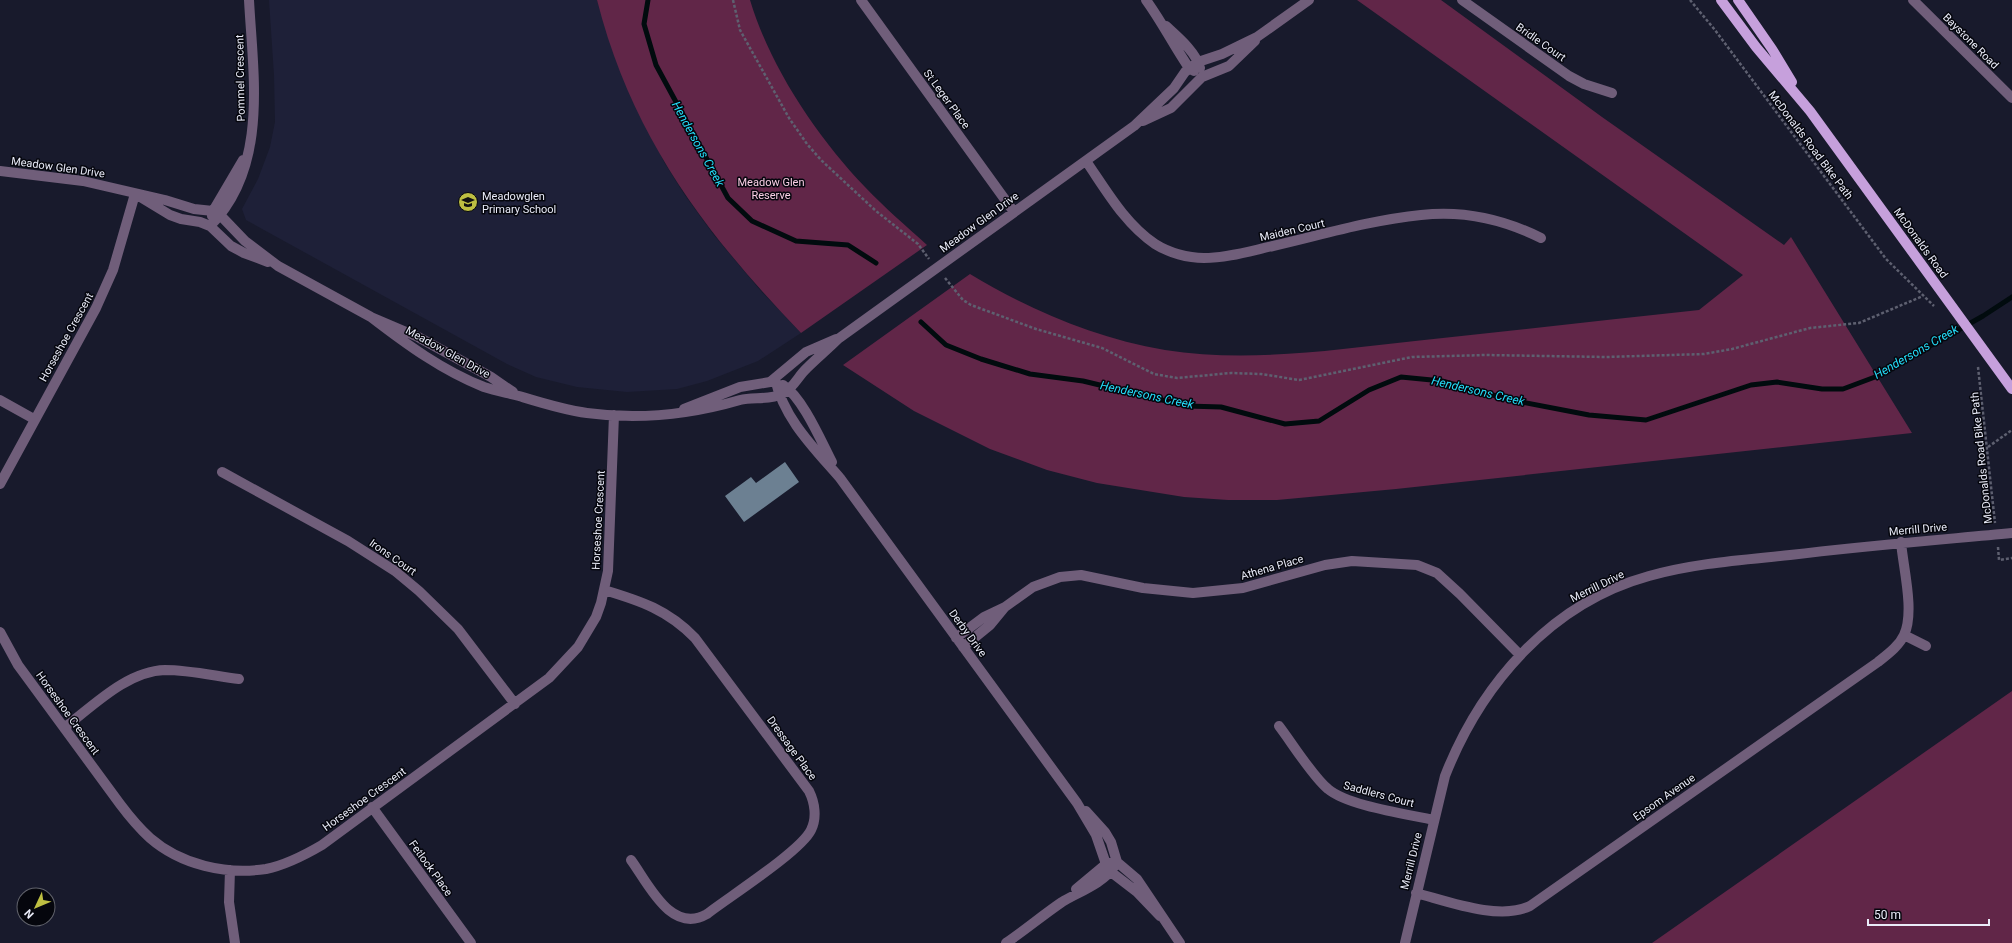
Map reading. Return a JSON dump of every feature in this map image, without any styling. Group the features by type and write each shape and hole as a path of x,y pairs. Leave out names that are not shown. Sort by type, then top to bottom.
{"main road":[{"name":"McDonalds Road","path":"1721,0 1756,46 1810,111 2012,389"},
{"name":"McDonalds Road","path":"1738,0 1772,49 1810,111"}],"street":[{"name":"Pommel Crescent","path":"210,226 246,155 253,129 254,109 249,0"},
{"name":"St Leger Place","path":"861,0 1014,212"},
{"path":"1146,0 1161,20 1179,38 1198,62 1202,77"},
{"name":"Meadow Glen Drive","path":"135,194 181,220 200,222 210,226 238,250 278,266 371,317 409,346 485,387 561,408 614,415 707,410 744,399 778,395 789,389 807,368 824,354 838,339 1134,126 1166,95 1189,68 1198,62 1222,54 1257,37 1309,0"},
{"name":"Bridle Court","path":"1462,0 1569,76 1584,84 1612,93"},
{"name":"Baystone Road","path":"1913,0 2012,98"},
{"path":"1161,20 1171,41 1189,68 1202,77"},
{"name":"Meadow Glen Drive","path":"1134,126 1171,108 1202,77 1229,66 1240,57 1257,37"},
{"name":"Maiden Court","path":"1086,160 1121,211 1141,234 1156,245 1186,256 1202,258 1231,255 1421,215 1463,215 1485,218 1518,226 1541,238"},
{"name":"Meadow Glen Drive","path":"0,171 83,181 165,200 194,209 217,213 235,232 278,266"},
{"name":"Horseshoe Crescent","path":"0,484 105,289 135,194"},
{"name":"Meadow Glen Drive","path":"676,412 732,390 770,382 806,352 838,339"},
{"name":"Derby Drive","path":"775,379 789,389 813,425 840,478"},
{"name":"Derby Drive","path":"775,379 778,395 788,415 802,434 840,478 1077,803 1096,835 1109,868"},
{"path":"0,400 34,419"},
{"name":"Horseshoe Crescent","path":"0,632 18,665 64,728 136,825 152,839 173,854 192,863 209,868 230,870 266,869 293,861 322,845 515,704 560,668 578,646 596,617 604,590 610,555 614,415"},
{"name":"Irons Court","path":"222,472 367,552 419,590 458,629 515,704"},
{"name":"Merrill Drive","path":"1405,943 1445,776 1455,750 1482,701 1520,655 1569,613 1622,585 1647,576 1674,570 1710,564 1901,542 2012,533"},
{"name":"Epsom Avenue","path":"1416,893 1492,910 1515,911 1530,906 1878,662 1891,652 1904,635 1908,608 1901,542"},
{"name":"Athena Place","path":"956,638 984,617 1005,607 1033,587 1060,577 1094,577 1116,583 1167,592 1193,594 1249,587 1338,562 1406,564 1417,565 1437,574 1460,594 1520,655"},
{"name":"Dressage Place","path":"604,590 637,600 656,608 672,617 695,638 809,791 814,813 811,830 798,846 707,914 694,919 681,918 664,906 631,860"},
{"name":"Athena Place","path":"963,647 990,625 1005,607"},
{"path":"1904,635 1926,646"},
{"path":"64,728 121,686 149,672 165,670 239,679"},
{"name":"Saddlers Court","path":"1279,726 1327,789 1338,796 1352,802 1434,820"},
{"name":"Derby Drive","path":"1077,803 1105,832 1111,842 1117,862"},
{"name":"Fetlock Place","path":"372,808 471,943"},
{"path":"1006,943 1117,862 1137,879 1160,916 1180,943"},
{"path":"1109,868 1137,892 1160,916"},
{"path":"230,870 229,902 235,943"}],"path":[{"path":"733,0 740,30 789,118 807,144 821,160 871,206 918,244 937,267"},
{"name":"McDonalds Road Bike Path","path":"937,267 963,300 971,305 1036,329 1102,348 1154,374 1177,378 1231,373 1261,374 1299,380 1324,376 1390,360 1445,355 1606,357 1704,354 1732,349 1810,328 1859,323 1923,296 1886,259 1715,30 1690,0"},
{"name":"McDonalds Road Bike Path","path":"1977,364 1981,383 1999,560 2012,558"},
{"path":"1987,447 2012,430"}],"shaded area":[{"name":"Meadowglen Primary School","path":"269,0 597,0 613,51 627,87 664,162 684,194 713,234 760,290 801,333 758,361 707,381 677,389 627,392 577,387 536,377 507,364 246,220 242,209 258,179 270,147 275,122 274,75"}],"green space":[{"name":"Meadow Glen Reserve","path":"597,0 750,0 770,50 797,100 813,124 865,187 927,245 801,333 766,296 734,258 703,220 676,180 652,139 630,96 612,50"},
{"path":"1357,0 1441,0 1602,117 1784,245 1791,237 1912,433 1396,489 1277,500 1228,500 1184,497 1097,483 1047,470 990,449 914,411 843,365 970,274 1040,311 1113,338 1165,350 1196,354 1227,355 1290,354 1699,310 1743,275"},
{"path":"2012,691 2012,943 1652,943"}],"building":[{"path":"785,462 799,482 744,522 725,496 751,477 756,483"}],"waterway":[{"name":"Hendersons Creek","path":"648,0 644,24 656,65 728,198 752,221 796,241 848,245 876,263"},
{"name":"Hendersons Creek","path":"921,322 946,345 981,359 1030,374 1083,381 1187,406 1221,407 1285,424 1319,421 1369,390 1401,377 1442,381 1511,400 1589,415 1646,420 1751,385 1777,382 1822,389 1843,389 1875,377 1983,316 2012,297"}],"place":[{"name":"Meadowglen Primary School","path":"468,202"}]}
